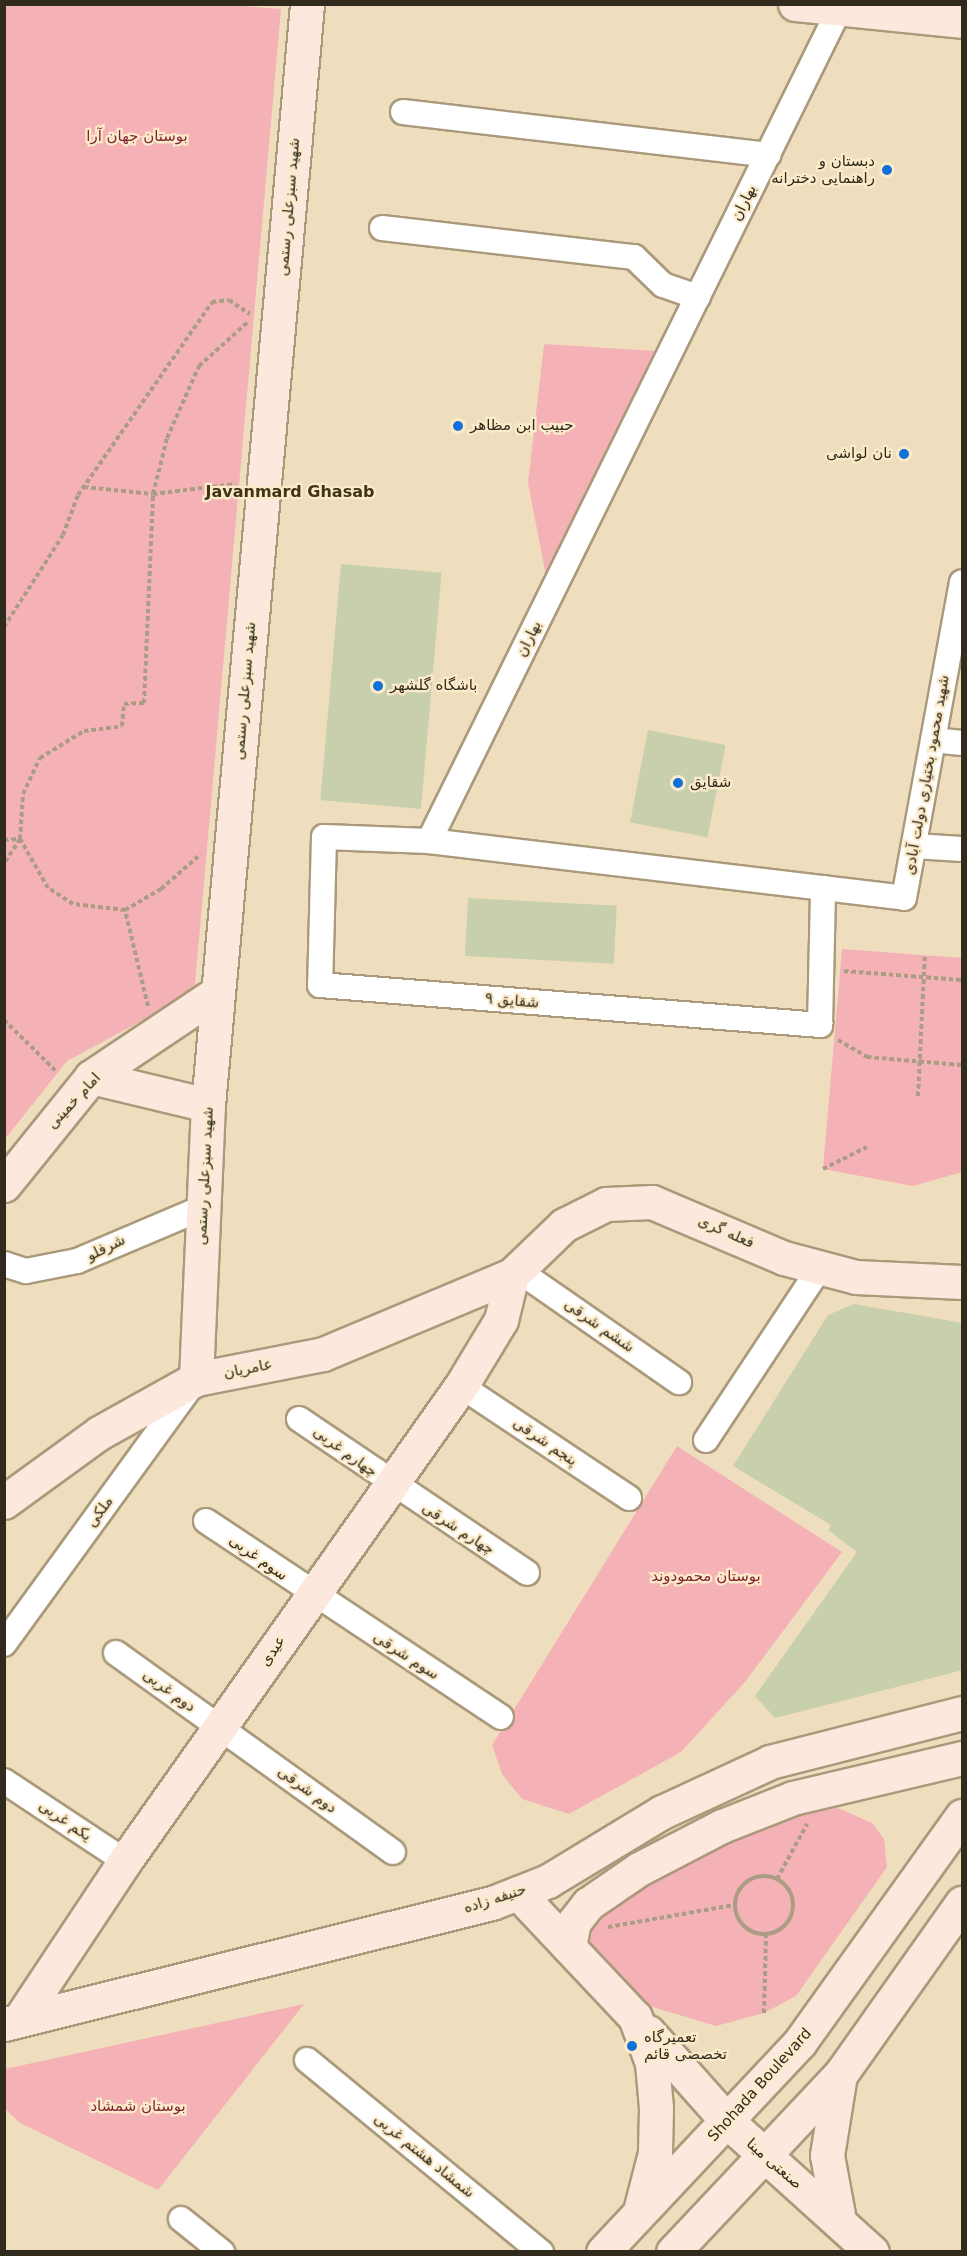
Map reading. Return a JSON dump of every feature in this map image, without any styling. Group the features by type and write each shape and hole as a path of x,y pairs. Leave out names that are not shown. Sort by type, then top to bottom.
{"street":[{"name":"شهید سبزعلی رستمی","path":"196,1379 208,1105 307,4"},
{"path":"795,4 963,21"},
{"name":"بهاران","path":"429,841 840,8"},
{"path":"403,112 768,155"},
{"path":"382,228 634,257 663,285 698,297"},
{"name":"شهید محمود بختیاری دولت آبادی","path":"823,888 904,898 933,740 958,630 963,582"},
{"path":"933,740 963,743"},
{"name":"شقایق ۹","path":"429,841 324,837 320,985 820,1025 823,888"},
{"path":"429,841 823,888"},
{"path":"914,846 963,849"},
{"name":"امام خمینی","path":"4,1185 92,1077 218,992"},
{"path":"92,1077 208,1105"},
{"name":"فعله گری","path":"516,1273 564,1225 606,1204 652,1202 784,1258 820,1268 856,1277 963,1282"},
{"name":"شرفلو","path":"4,1264 26,1271 77,1262 204,1207"},
{"path":"706,1440 820,1268"},
{"name":"عامریان","path":"4,1502 99,1433 196,1379 323,1354 516,1273"},
{"name":"ششم شرقی","path":"516,1273 679,1382"},
{"name":"عیدی","path":"12,2022 221,1728 311,1595 461,1386 501,1320 516,1273"},
{"name":"ملکی","path":"4,1644 196,1379"},
{"name":"پنجم شرقی","path":"461,1386 629,1498"},
{"name":"چهارم غربی","path":"299,1419 390,1484"},
{"name":"چهارم شرقی","path":"390,1484 527,1573"},
{"name":"سوم غربی","path":"206,1521 311,1595"},
{"name":"سوم شرقی","path":"311,1595 501,1717"},
{"name":"دوم غربی","path":"116,1653 221,1728"},
{"name":"حنیفه زاده","path":"12,2022 492,1903 548,1881 662,1812 770,1762 963,1713"},
{"name":"دوم شرقی","path":"221,1728 393,1852"},
{"path":"569,1947 574,1922 588,1904 639,1869 722,1826 793,1798 963,1758"},
{"name":"یکم غربی","path":"4,1781 125,1861"},
{"name":"Shohada Boulevard","path":"603,2252 728,2122 800,2042 963,1816"},
{"name":"صنعتی مینا","path":"518,1893 635,2017 728,2122 764,2157 839,2220 872,2252"},
{"path":"673,2252 840,2075 963,1903"},
{"path":"635,2017 652,2063 656,2108 655,2153 639,2213"},
{"name":"شمشاد هشتم غربی","path":"307,2060 541,2252"},
{"path":"839,2220 827,2155 840,2075"},
{"path":"181,2219 222,2252"}],"path":[{"path":"4,627 63,535 84,487 212,302 230,300 253,317 199,366 167,438 153,495 144,703 124,704 122,726 84,731 40,758 23,794 20,839 4,864"},
{"path":"84,487 153,495 236,484"},
{"path":"4,840 20,839"},
{"path":"20,839 48,888 74,904 125,910 161,889 206,850"},
{"path":"125,910 151,1018"},
{"path":"918,1096 925,955"},
{"path":"840,971 963,980"},
{"path":"4,1020 57,1072"},
{"path":"834,1038 867,1057 963,1065"},
{"path":"823,1169 867,1147"},
{"path":"777,1879 810,1818"},
{"path":"777,1879 790,1892 793,1910 783,1927 766,1934 741,1923 734,1905 748,1880 777,1879"},
{"path":"601,1928 734,1905"},
{"path":"764,2013 766,1934"}],"green space":[{"name":"بوستان جهان آرا","path":"218,4 281,9 195,985 188,996 67,1061 5,1139 5,5"},
{"path":"544,344 655,351 547,581 528,483"},
{"path":"842,949 962,958 962,1172 913,1186 823,1169"},
{"name":"بوستان محمودوند","path":"677,1446 842,1552 745,1682 681,1752 569,1814 522,1799 502,1774 492,1745"},
{"path":"829,1804 872,1823 884,1839 887,1867 796,1996 764,2013 716,2026 636,2002 587,1954 596,1912 700,1850"},
{"name":"بوستان شمشاد","path":"304,2004 158,2190 20,2123 5,2109 5,2069"}],"building":[{"name":"باشگاه گلشهر","path":"341,564 442,573 421,809 320,800"},
{"name":"شقایق","path":"648,730 726,745 708,837 630,822"},
{"path":"468,898 617,906 614,964 465,956"},
{"path":"854,1304 963,1323 963,1670 775,1718 755,1696 857,1552 828,1530 831,1525 733,1466 828,1315"}],"place":[{"name":"دبستان و راهنمایی دخترانه","path":"887,170"},
{"name":"حبیب ابن مظاهر","path":"458,426"},
{"name":"نان لواشی","path":"904,454"},
{"name":"باشگاه گلشهر","path":"378,686"},
{"name":"شقایق","path":"678,783"},
{"name":"تعمیرگاه تخصصی قائم","path":"632,2046"}],"district":[{"name":"Javanmard Ghasab","path":"290,492"}]}
